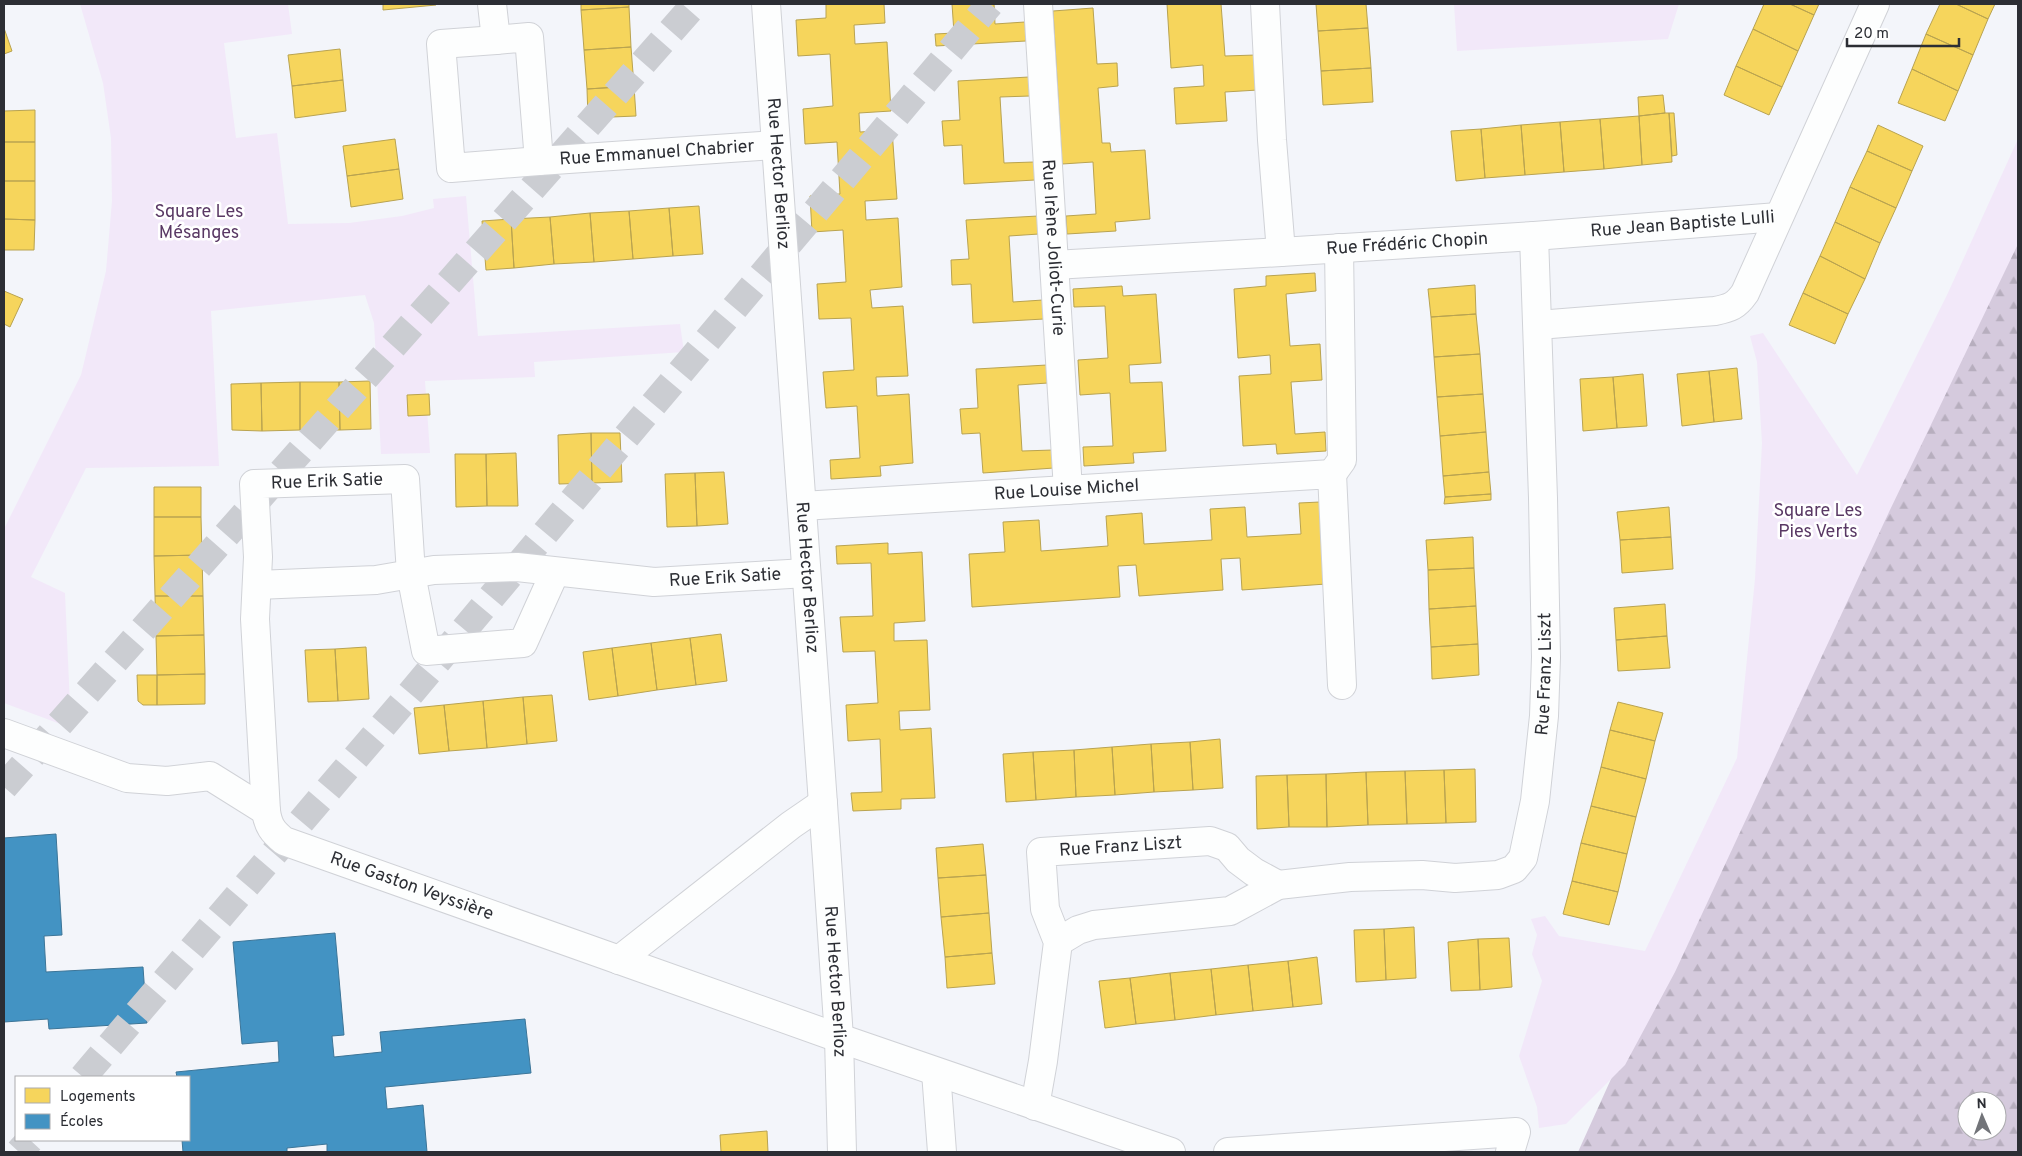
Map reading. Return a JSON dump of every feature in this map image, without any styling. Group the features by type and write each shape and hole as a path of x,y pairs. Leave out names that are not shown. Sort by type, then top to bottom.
{"street":[{"path":"492,4 496,40"},
{"name":"Rue Hector Berlioz","path":"766,4 823,802 838,1038 842,1152"},
{"name":"Rue Irène Joliot-Curie","path":"1038,4 1068,490"},
{"path":"1265,4 1272,140 1281,252"},
{"name":"Rue Jean Baptiste Lulli","path":"1534,236 1778,217 1875,4"},
{"name":"Rue Emmanuel Chabrier","path":"539,161 529,37 441,44 451,168 775,145"},
{"path":"1538,326 1731,308 1739,302 1745,293 1778,217"},
{"name":"Rue Frédéric Chopin","path":"1054,265 1534,236"},
{"name":"Rue Franz Liszt","path":"1058,942 1078,930 1094,925 1230,910 1278,885 1350,877 1422,874 1455,878 1498,875 1514,870 1523,858 1535,801 1544,716 1546,657 1534,236"},
{"path":"1339,248 1342,460 1332,474 1342,685"},
{"name":"Rue Louise Michel","path":"802,506 1332,474"},
{"name":"Rue Erik Satie","path":"266,811 255,619 258,557 254,484 405,479 411,574 426,650 523,643 555,572"},
{"name":"Rue Erik Satie","path":"257,585 376,580 434,570 517,567 654,582 806,573"},
{"path":"4,733 127,778 167,781 210,776 266,811"},
{"path":"619,960 823,802"},
{"name":"Rue Gaston Veyssière","path":"266,811 268,824 272,832 284,841 838,1038 1171,1152"},
{"name":"Rue Franz Liszt","path":"1035,1106 1043,1061 1058,942 1045,909 1041,852 1210,841 1227,847 1238,860 1254,872 1278,885"},
{"path":"936,1072 942,1152"},
{"path":"1228,1152 1516,1132 1510,1152"}],"green space":[{"name":"Square Les Mésanges","path":"80,4 288,4 292,34 224,43 236,138 277,133 288,224 349,223 402,216 434,208 433,199 466,196 478,336 680,324 684,352 534,362 535,377 425,381 430,453 381,454 374,323 365,295 211,311 219,466 86,468 31,577 65,593 71,728 4,703 4,529 81,375 106,271 112,201 111,138 103,83"},
{"path":"1454,4 1679,4 1668,39 1457,51"},
{"name":"Square Les Pies Verts","path":"2018,139 2018,244 1889,512 1675,972 1625,1065 1566,1124 1539,1128 1537,1107 1519,1056 1542,981 1532,954 1537,935 1531,919 1545,916 1559,936 1645,951 1737,758 1755,579 1762,443 1757,362 1750,336 1763,333 1857,475 1947,295"},
{"path":"2018,186 2018,1152 1578,1152 1749,774"}],"building: Logements":[{"path":"383,4 436,4 436,5 383,10"},
{"path":"581,4 629,4 629,7 581,10"},
{"path":"826,4 884,4 885,23 854,25 855,44 887,42 891,111 859,113 860,132 892,130 897,199 865,201 866,220 898,218 902,287 870,290 872,308 903,306 908,376 876,377 877,396 909,394 913,463 880,466 881,476 831,479 830,460 860,458 857,406 826,408 823,372 854,370 851,318 819,319 817,284 846,282 843,230 812,232 810,196 840,194 837,142 805,144 803,109 833,106 830,54 798,56 796,20 826,18"},
{"path":"952,4 994,4 995,24 1025,22 1026,41 936,46 935,34 954,33"},
{"path":"1167,4 1221,4 1225,56 1256,55 1258,90 1225,92 1227,121 1176,124 1174,88 1204,86 1203,65 1171,68"},
{"path":"1316,4 1366,4 1368,28 1318,31"},
{"path":"1764,4 1790,4 1814,15 1798,51 1753,29"},
{"path":"1790,4 1819,4 1814,15"},
{"path":"1940,4 1956,4 1988,19 1973,55 1926,34"},
{"path":"1956,4 1995,4 1988,19"},
{"path":"629,7 631,47 584,50 581,10"},
{"path":"1093,8 1097,64 1117,63 1118,86 1098,88 1102,143 1110,143 1111,152 1145,150 1150,219 1115,222 1116,231 1067,234 1066,216 1096,214 1093,162 1062,164 1053,11"},
{"path":"4,28 12,51 4,54"},
{"path":"1368,28 1371,68 1321,71 1318,31"},
{"path":"1753,29 1798,51 1782,87 1736,66"},
{"path":"1926,34 1973,55 1958,91 1912,69"},
{"path":"631,47 634,86 587,89 584,50"},
{"path":"340,49 343,80 292,86 288,55"},
{"path":"1736,66 1782,87 1769,115 1724,95"},
{"path":"1371,68 1373,102 1323,105 1321,71"},
{"path":"1912,69 1958,91 1945,121 1898,103"},
{"path":"1029,77 1030,96 1000,97 1004,163 1034,162 1035,180 964,184 962,145 944,146 942,121 960,120 958,81"},
{"path":"343,80 346,111 295,118 292,86"},
{"path":"634,86 636,116 588,118 587,89"},
{"path":"1663,95 1665,113 1639,116 1638,97"},
{"path":"35,110 35,142 4,142 4,111"},
{"path":"1669,113 1672,162 1642,165 1639,116"},
{"path":"1669,113 1674,113 1677,155 1672,156"},
{"path":"1639,116 1642,165 1604,169 1600,119"},
{"path":"1600,119 1604,169 1564,172 1560,122"},
{"path":"1560,122 1564,172 1525,175 1521,125"},
{"path":"1521,125 1525,175 1485,178 1481,129"},
{"path":"1878,125 1923,146 1912,171 1867,151"},
{"path":"1481,129 1485,178 1456,181 1451,131"},
{"path":"395,139 399,169 347,176 343,146"},
{"path":"4,142 35,142 35,181 4,181"},
{"path":"1867,151 1912,171 1896,208 1850,187"},
{"path":"399,169 403,199 351,207 347,176"},
{"path":"4,181 35,181 35,220 4,219"},
{"path":"1850,187 1896,208 1880,243 1835,222"},
{"path":"699,206 703,254 673,256 669,208"},
{"path":"669,208 673,256 633,259 629,211"},
{"path":"629,211 633,259 594,262 590,213"},
{"path":"590,213 594,262 554,264 550,217"},
{"path":"1038,216 1039,234 1009,236 1013,302 1043,300 1044,319 973,323 971,284 952,285 951,260 969,259 966,220"},
{"path":"550,217 554,264 514,268 511,219"},
{"path":"4,219 35,220 34,250 4,250"},
{"path":"511,219 514,268 486,270 482,221"},
{"path":"1835,222 1880,243 1865,279 1820,256"},
{"path":"1820,256 1865,279 1848,314 1803,293"},
{"path":"1315,273 1316,291 1286,294 1290,346 1320,344 1322,380 1291,382 1295,434 1325,432 1326,451 1277,454 1276,444 1243,446 1239,376 1271,374 1270,355 1238,358 1234,289 1266,286 1266,276"},
{"path":"1475,285 1476,314 1431,317 1428,289"},
{"path":"1122,286 1123,296 1156,294 1161,363 1129,365 1130,383 1162,382 1166,451 1133,453 1134,463 1084,466 1083,447 1113,446 1110,393 1080,395 1078,360 1108,358 1105,306 1074,307 1073,289"},
{"path":"4,291 23,299 10,327 4,324"},
{"path":"1803,293 1848,314 1835,344 1789,325"},
{"path":"1476,314 1480,354 1434,357 1431,317"},
{"path":"1480,354 1483,394 1437,397 1434,357"},
{"path":"1047,365 1048,383 1018,385 1022,451 1053,450 1054,468 983,473 980,433 962,434 960,409 978,408 976,369"},
{"path":"1737,368 1742,419 1714,422 1709,371"},
{"path":"1709,371 1714,422 1682,426 1677,374"},
{"path":"1643,374 1647,426 1617,428 1613,377"},
{"path":"1613,377 1617,428 1583,431 1580,379"},
{"path":"370,381 371,429 340,430 339,382"},
{"path":"300,382 339,382 340,430 300,430"},
{"path":"300,382 300,430 262,431 261,383"},
{"path":"261,383 262,431 232,430 231,384"},
{"path":"429,394 430,415 408,416 407,395"},
{"path":"1483,394 1486,432 1440,436 1437,397"},
{"path":"1486,432 1489,472 1443,476 1440,436"},
{"path":"591,433 620,433 622,482 592,483"},
{"path":"591,433 592,483 559,484 558,435"},
{"path":"516,453 518,506 487,506 486,454"},
{"path":"455,454 486,454 487,506 456,507"},
{"path":"724,472 728,524 697,526 695,473"},
{"path":"1489,472 1491,494 1445,497 1443,476"},
{"path":"695,473 697,526 667,527 665,474"},
{"path":"154,487 201,487 201,517 154,517"},
{"path":"1491,494 1491,500 1444,504 1445,497"},
{"path":"1320,502 1326,584 1242,590 1240,558 1221,559 1223,590 1139,596 1136,565 1118,566 1120,597 972,607 969,554 1005,552 1003,522 1039,520 1041,551 1108,546 1106,516 1142,513 1144,544 1212,540 1210,509 1245,507 1247,537 1301,534 1299,503"},
{"path":"1669,507 1671,537 1620,540 1617,512"},
{"path":"154,517 201,517 202,555 154,556"},
{"path":"1473,537 1474,568 1428,570 1426,540"},
{"path":"1671,537 1673,569 1622,573 1620,540"},
{"path":"888,543 888,554 922,552 925,621 894,623 894,641 927,640 930,710 899,711 900,730 931,728 935,798 901,799 901,809 853,811 851,793 882,792 880,739 848,741 846,705 878,703 875,651 843,652 840,617 873,616 871,563 837,564 836,546"},
{"path":"202,555 203,596 155,596 154,556"},
{"path":"1474,568 1476,606 1429,609 1428,570"},
{"path":"155,596 203,596 204,635 156,636"},
{"path":"1665,604 1667,636 1616,640 1614,608"},
{"path":"1476,606 1478,644 1431,647 1429,609"},
{"path":"721,634 727,681 696,685 690,638"},
{"path":"204,635 205,674 157,675 156,636"},
{"path":"1667,636 1670,668 1618,671 1616,640"},
{"path":"690,638 696,685 657,690 651,643"},
{"path":"651,643 657,690 618,696 612,648"},
{"path":"1478,644 1479,675 1432,679 1431,647"},
{"path":"366,647 369,699 338,701 335,649"},
{"path":"612,648 618,696 589,700 583,652"},
{"path":"335,649 338,701 308,702 305,650"},
{"path":"205,674 205,704 157,705 157,675"},
{"path":"137,675 157,675 157,705 143,705 138,701"},
{"path":"552,695 557,741 527,744 523,697"},
{"path":"523,697 527,744 487,748 483,701"},
{"path":"483,701 487,748 449,751 444,705"},
{"path":"1618,702 1663,713 1655,741 1610,730"},
{"path":"444,705 449,751 419,754 414,708"},
{"path":"1610,730 1655,741 1646,779 1601,767"},
{"path":"1220,739 1223,788 1193,790 1190,742"},
{"path":"1190,742 1193,790 1154,792 1151,744"},
{"path":"1151,744 1154,792 1115,795 1112,747"},
{"path":"1112,747 1115,795 1076,797 1074,750"},
{"path":"1074,750 1076,797 1036,800 1033,752"},
{"path":"1033,752 1036,800 1006,802 1003,754"},
{"path":"1601,767 1646,779 1636,817 1591,806"},
{"path":"1475,769 1476,822 1446,823 1444,770"},
{"path":"1444,770 1446,823 1407,824 1405,771"},
{"path":"1405,771 1407,824 1368,825 1366,772"},
{"path":"1366,772 1368,825 1327,827 1326,774"},
{"path":"1326,774 1327,827 1289,827 1287,775"},
{"path":"1287,775 1289,827 1257,829 1256,776"},
{"path":"1591,806 1636,817 1627,854 1581,843"},
{"path":"1581,843 1627,854 1618,892 1572,881"},
{"path":"983,844 986,875 938,878 936,848"},
{"path":"986,875 989,913 941,917 938,878"},
{"path":"1572,881 1618,892 1609,925 1563,914"},
{"path":"989,913 992,953 945,957 941,917"},
{"path":"1414,927 1416,978 1386,980 1384,929"},
{"path":"1384,929 1386,980 1356,982 1354,930"},
{"path":"1509,938 1512,987 1480,990 1478,939"},
{"path":"1478,939 1480,990 1451,991 1448,942"},
{"path":"992,953 995,984 947,988 945,957"},
{"path":"1317,957 1322,1004 1293,1007 1288,961"},
{"path":"1288,961 1293,1007 1253,1011 1248,965"},
{"path":"1248,965 1253,1011 1216,1015 1211,969"},
{"path":"1211,969 1216,1015 1175,1020 1170,973"},
{"path":"1170,973 1175,1020 1136,1024 1130,978"},
{"path":"1130,978 1136,1024 1105,1028 1099,981"},
{"path":"767,1131 768,1152 721,1152 720,1135"}],"building: Écoles":[{"path":"56,834 62,935 44,936 46,972 143,967 147,1023 49,1029 48,1019 4,1022 4,838"},
{"path":"335,933 344,1035 332,1036 334,1057 382,1052 380,1032 525,1019 531,1073 385,1087 387,1109 423,1105 427,1152 327,1152 327,1144 287,1148 287,1152 183,1152 182,1141 190,1141 190,1076 177,1076 176,1072 279,1062 278,1041 242,1044 233,942"}],"tunnel":[{"path":"4,787 695,4"},
{"path":"84,1076 410,694 990,4"},
{"path":"19,1152 29,1141"}]}
